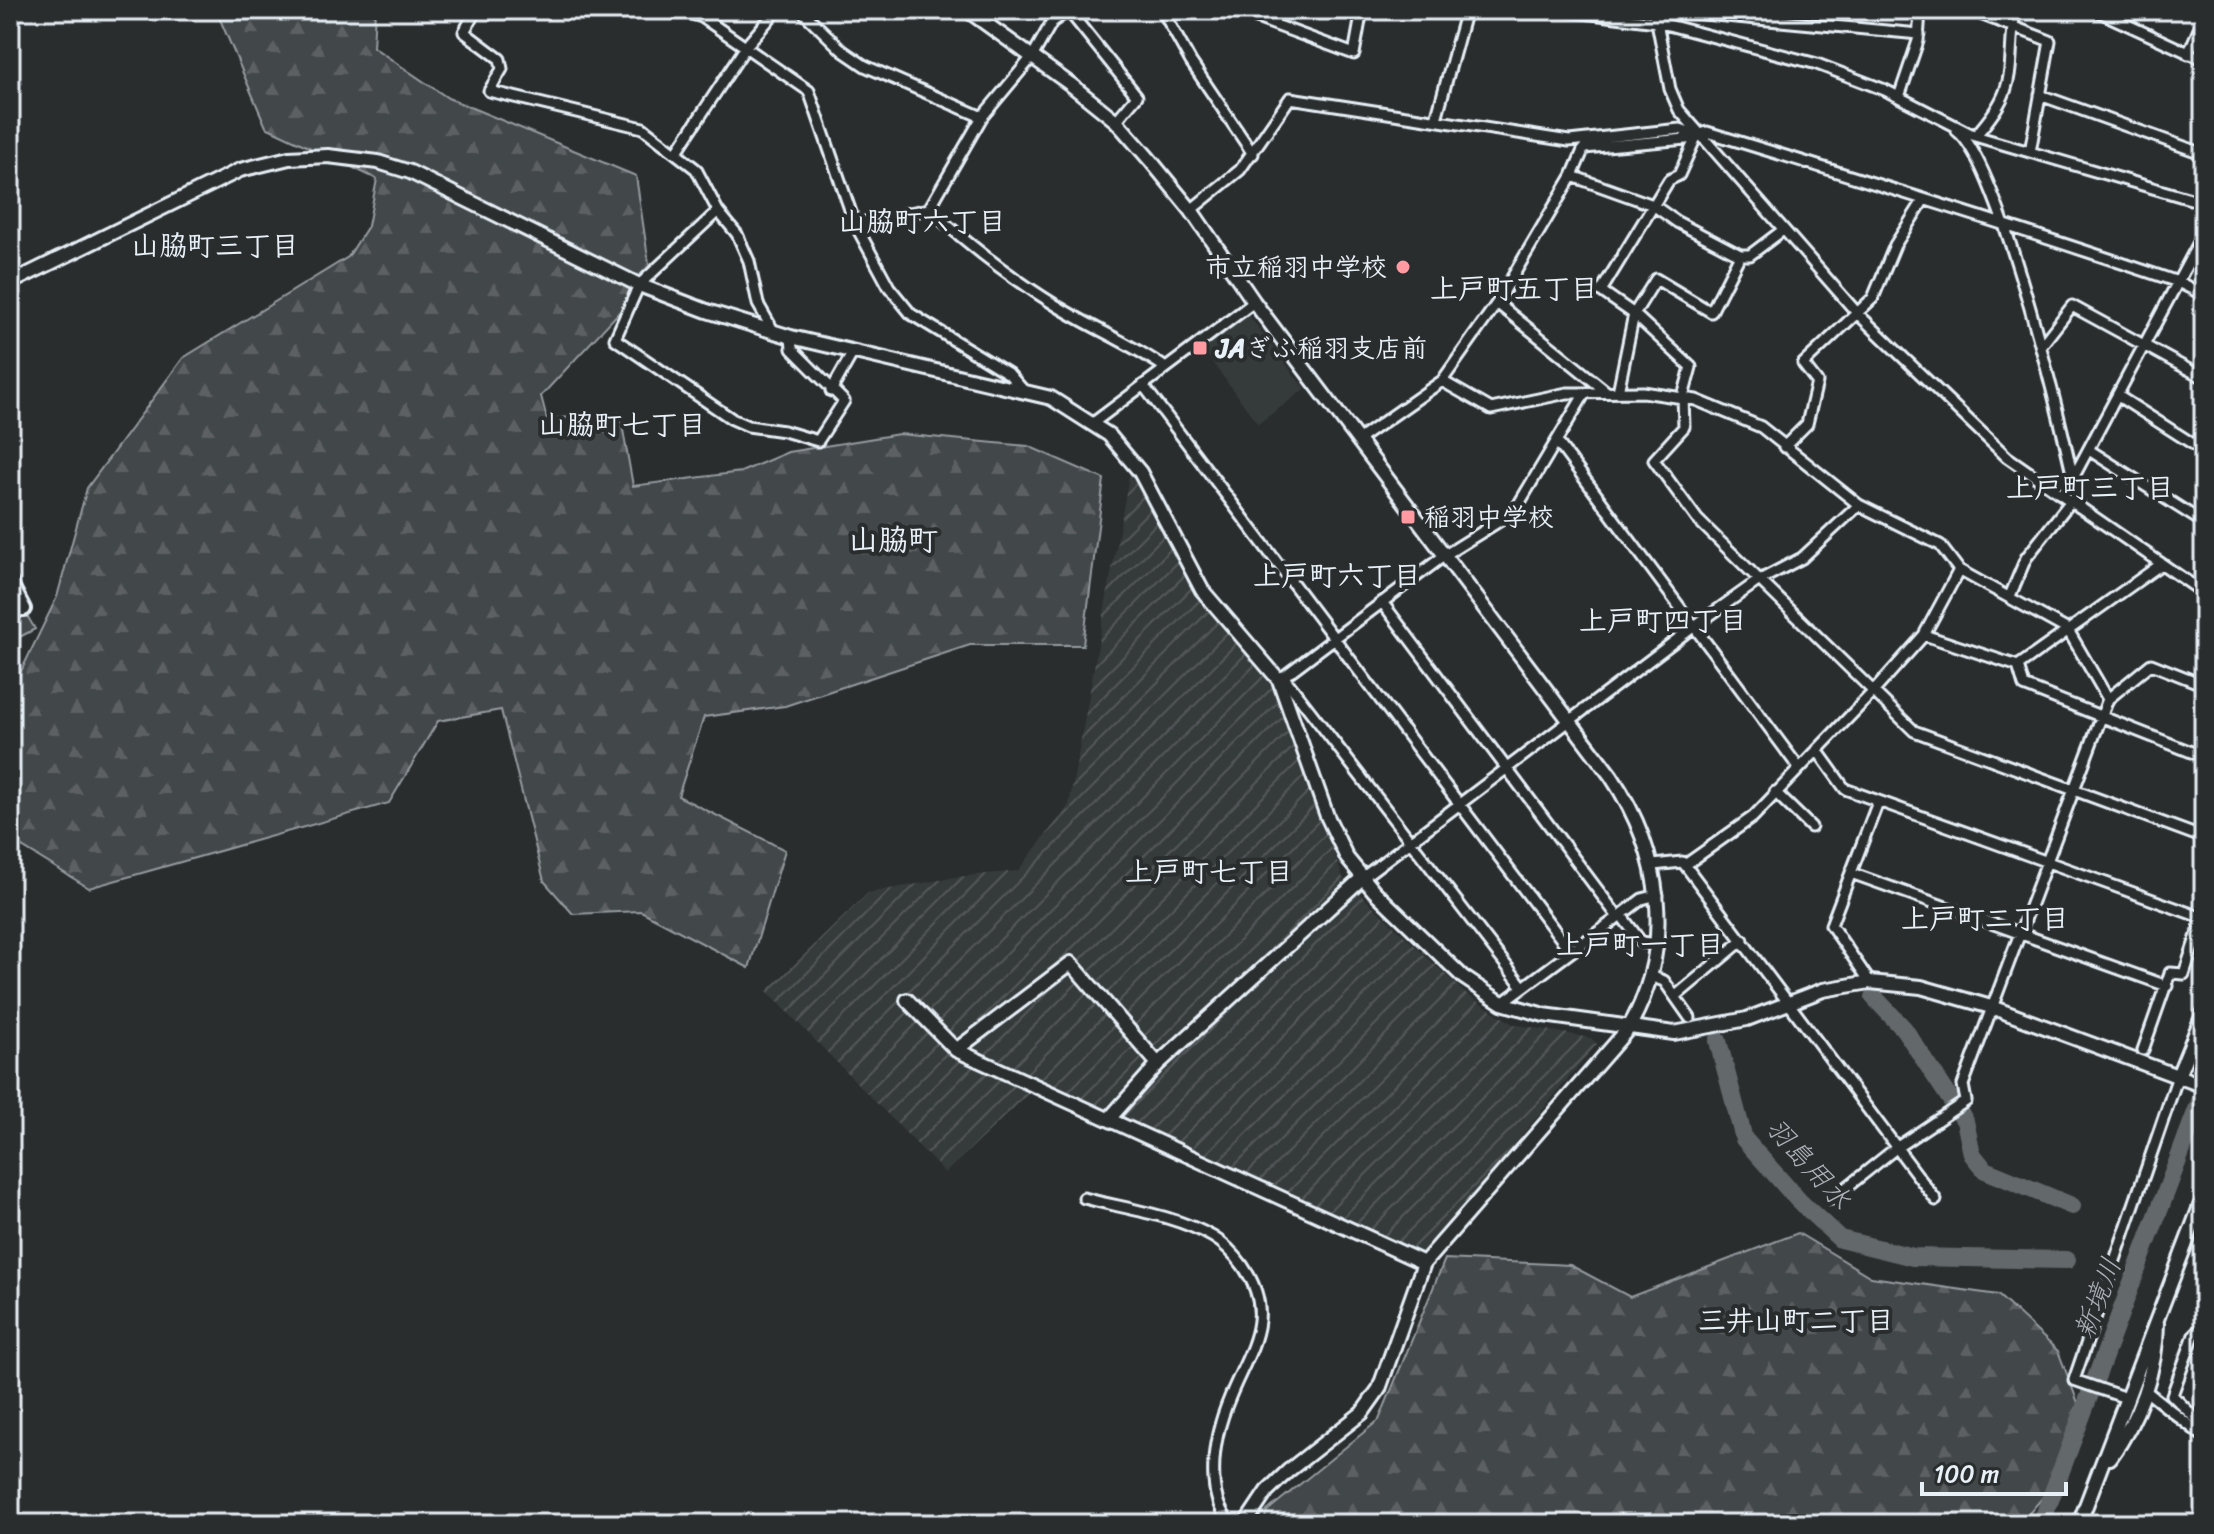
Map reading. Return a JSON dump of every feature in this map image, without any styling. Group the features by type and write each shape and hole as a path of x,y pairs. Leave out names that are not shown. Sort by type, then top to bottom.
{"street":[{"path":"476,10 464,32 500,59 502,69 489,91 643,128 696,169 718,211 743,248 758,304 774,332"},
{"path":"679,10 702,17 747,45 809,91 855,224 874,264 911,314 1009,374 1023,390"},
{"path":"676,153 747,45 777,10"},
{"path":"801,10 843,51 865,66 982,117"},
{"path":"967,10 1116,121 1191,210 1254,302 1569,720 1631,808 1653,865 1658,895 1657,944 1650,976 1628,1029 1424,1263 1379,1389 1354,1421 1288,1471 1267,1491 1245,1524"},
{"path":"855,224 929,209 982,117 1032,57 1052,22 1068,10 1137,96 1116,121"},
{"path":"1162,10 1191,62 1253,154"},
{"path":"1235,10 1354,54 1362,10"},
{"path":"1436,119 1466,10"},
{"path":"1559,10 1657,22 1817,64 1899,97 1975,136 2204,203"},
{"path":"1653,10 1670,89 1679,110 1697,135 1858,314 2007,457 2204,593"},
{"path":"1661,10 1919,34"},
{"path":"1975,136 1998,110 2009,86 2015,10"},
{"path":"1899,97 1919,34 1920,11 1975,12 2050,41 2030,152"},
{"path":"2100,11 2204,60"},
{"path":"2188,54 2204,18"},
{"path":"2040,95 2204,154"},
{"path":"1191,210 1240,170 1290,98 1569,141 1680,129 1697,135"},
{"path":"1941,120 1966,138 1979,162 2041,346 2073,478 2074,505 2026,558 2010,596"},
{"path":"1358,440 1442,381 1497,303 1572,176 1584,148 1686,139 1707,132 1923,201 2001,222 2178,282 2204,295"},
{"path":"1697,135 1679,175 1669,180 1601,291 1634,314 1691,367 1683,397 1684,427 1654,460 1697,519 1914,731 2204,838"},
{"path":"10,283 240,170 289,158 328,156 378,162 410,172 639,285 774,332 1051,398 1093,423 1132,460 1202,590 1281,678 1523,987"},
{"path":"1572,176 1653,205 1677,222 1740,255 1750,255 1783,230"},
{"path":"1784,447 1807,424 1814,396 1817,382 1803,364 1873,298 1895,245 1923,201"},
{"path":"929,209 989,260 1056,306 1141,351 1164,367"},
{"path":"718,211 639,285 615,339 732,419 748,426 784,431 818,441 844,401 792,349 791,337"},
{"path":"2073,478 2204,233"},
{"path":"1618,392 1634,314 1656,279 1711,312 1740,255"},
{"path":"1093,423 1254,302"},
{"path":"1497,303 1607,392"},
{"path":"2041,346 2072,306 2204,378"},
{"path":"831,391 853,352"},
{"path":"1442,381 1491,409 1567,393 1618,392 1683,397 1717,407 1761,427 1859,505 1940,545 1959,570 2068,630 2108,699"},
{"path":"1143,385 1571,952"},
{"path":"1281,678 1445,555 1514,512 1558,443 1585,393"},
{"path":"2118,396 2204,451"},
{"path":"1558,443 1696,625 1799,768"},
{"path":"2089,450 2204,523"},
{"path":"1109,1119 1158,1064 1362,878 1696,625 1758,581 1802,558 1859,505"},
{"path":"2018,666 2160,565"},
{"path":"1685,865 1753,817 1874,691 1924,635 1959,570"},
{"path":"10,582 24,609 10,616"},
{"path":"1382,602 1619,916 1641,942 1657,944"},
{"path":"1924,635 2018,666"},
{"path":"1832,1199 1896,1148 1966,1101 1963,1085 2108,699 2151,664 2204,685"},
{"path":"2018,666 2024,686 2204,757"},
{"path":"1281,678 1336,837 1362,878 1463,977 1502,1003 1532,1013 1628,1029 1674,1033 1705,1030 1747,1019 1823,990 1870,982 1921,987 1991,1007 2204,1086"},
{"path":"1817,750 1845,789 2203,916 2184,974 2170,973 2143,1050"},
{"path":"1775,792 1811,827"},
{"path":"1870,982 1831,925 1878,802"},
{"path":"1653,865 1682,862 1685,865 1936,1200"},
{"path":"1851,873 2167,986"},
{"path":"1502,1003 1642,899 1658,895"},
{"path":"1676,996 1743,940"},
{"path":"956,1050 1071,963 1158,1064"},
{"path":"1650,976 1664,981 1690,1018"},
{"path":"907,1000 956,1050 1424,1263"},
{"path":"2126,1398 2074,1380 2178,1076 2204,1012"},
{"path":"2079,1524 2204,1196"},
{"path":"1084,1198 1175,1222 1210,1235 1236,1257 1250,1277 1257,1296 1259,1331 1219,1428 1213,1464 1214,1494 1221,1514 1231,1524"},
{"path":"2102,1465 2112,1456 2146,1391 2157,1346 2157,1313"},
{"path":"2204,1334 2198,1331 2194,1335 2172,1395 2204,1427"},
{"path":"2146,1391 2204,1437"}],"shaded area":[{"path":"1247,313 1305,389 1258,424 1201,347"},
{"path":"1131,465 1188,583 1272,681 1343,878 1465,993 1513,1024 1591,1038 1597,1044 1420,1259 1039,1084 945,1173 767,991 868,893 956,877 1018,871 1069,805"}],"green space":[{"path":"216,10 375,10 373,47 448,98 636,176 651,278 541,396 547,419 620,413 633,486 741,472 788,452 899,434 1028,446 1104,479 1083,645 970,645 785,706 704,717 678,796 785,850 749,968 641,911 573,914 544,881 501,710 438,721 389,803 89,888 14,842 10,832 10,694 57,597 87,488 183,358 348,257 368,226 377,179 266,127"},
{"path":"10,602 17,616 25,612 35,629 10,642"},
{"path":"1798,1233 1871,1277 1998,1295 2058,1351 2078,1403 2049,1490 2020,1524 1263,1524 1267,1511 1379,1420 1445,1259 1570,1265 1630,1297"}],"waterway":[{"path":"1874,997 1904,1029 1965,1121 1972,1154 1985,1170 2072,1206"},
{"name":"羽島用水","path":"1718,1041 1744,1139 1799,1201 1840,1239 1913,1257 2067,1260"},
{"name":"新境川","path":"2041,1524 2204,1091"},
{"path":"2204,1309 2204,1323"}],"place":[{"name":"市立稲羽中学校","path":"1403,267"},
{"name":"JAぎふ稲羽支店前","path":"1200,348"},
{"name":"稲羽中学校","path":"1408,517"}],"district":[{"name":"山脇町六丁目","path":"922,221"},
{"name":"山脇町三丁目","path":"215,245"},
{"name":"上戸町五丁目","path":"1514,288"},
{"name":"山脇町七丁目","path":"622,424"},
{"name":"上戸町三丁目","path":"2090,487"},
{"name":"山脇町","path":"893,540"},
{"name":"上戸町六丁目","path":"1337,575"},
{"name":"上戸町四丁目","path":"1663,620"},
{"name":"上戸町七丁目","path":"1209,871"},
{"name":"上戸町二丁目","path":"1985,918"},
{"name":"上戸町一丁目","path":"1640,944"},
{"name":"三井山町二丁目","path":"1796,1320"}]}
